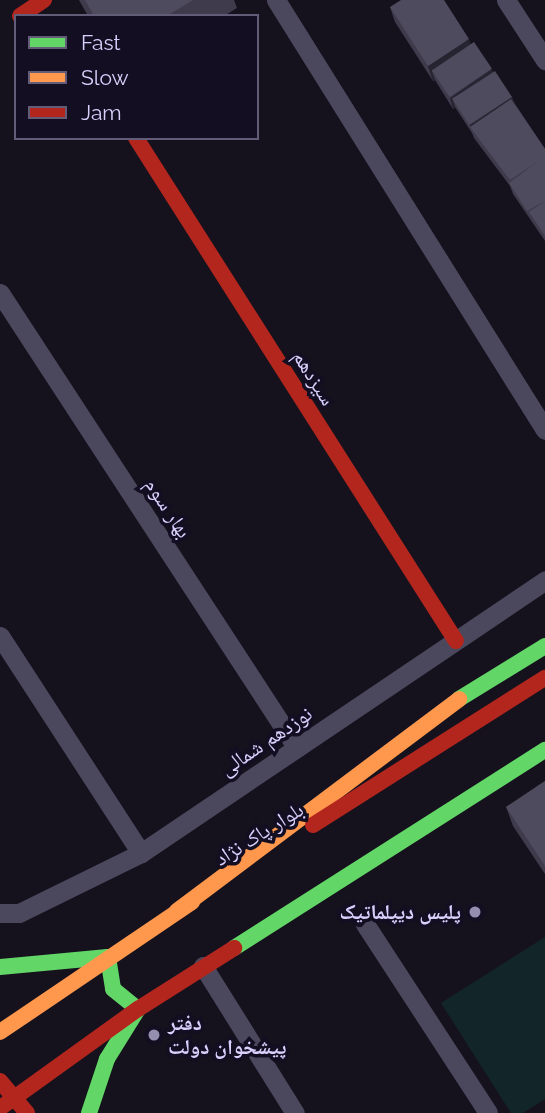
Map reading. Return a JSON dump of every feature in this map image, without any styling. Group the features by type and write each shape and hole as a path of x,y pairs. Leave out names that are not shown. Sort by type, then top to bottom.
{"main road":[{"path":"23,14 46,0"},
{"name":"سیزدهم","path":"137,140 456,641"},
{"path":"177,911 440,711 545,646"},
{"name":"بلوار پاک نژاد","path":"0,1032 177,911 545,678"},
{"path":"0,1108 203,966 545,750"},
{"path":"0,967 108,957 113,989 138,1009"},
{"path":"89,1113 107,1059 138,1009"},
{"path":"0,1081 27,1113"}],"street":[{"path":"276,0 545,430"},
{"path":"506,0 545,61"},
{"name":"بهار سوم","path":"0,293 297,748"},
{"name":"نوزدهم شمالی","path":"0,913 19,913 141,852 545,580"},
{"path":"0,636 141,852"},
{"path":"365,924 488,1113"},
{"path":"203,966 295,1113"}],"green space":[{"path":"545,937 545,1099 523,1113 511,1113 441,1003"}],"building":[{"path":"85,0 193,0 170,14 93,14"},
{"path":"401,0 444,0 469,39 428,66 390,7"},
{"path":"474,42 492,69 450,97 432,71"},
{"path":"495,71 512,97 469,125 452,99"},
{"path":"511,99 545,149 545,201 527,211 509,183 540,160 510,180 470,127"},
{"path":"545,201 545,236 529,212"},
{"path":"545,781 545,866 506,807"}],"traffic: fast":[{"path":"459,699 545,646"},
{"path":"234,948 545,750"},
{"path":"0,967 108,957 113,989 138,1009 107,1059 89,1113"}],"traffic: slow":[{"path":"177,911 459,699"},
{"path":"0,1032 192,902"}],"traffic: jam":[{"path":"23,14 44,0"},
{"path":"137,140 456,641"},
{"path":"313,825 545,678"},
{"path":"0,1108 138,1009 234,948"},
{"path":"0,1081 27,1113"}],"place":[{"name":"پلیس دیپلماتیک","path":"475,912"},
{"name":"دفتر پیشخوان دولت","path":"154,1035"}]}
